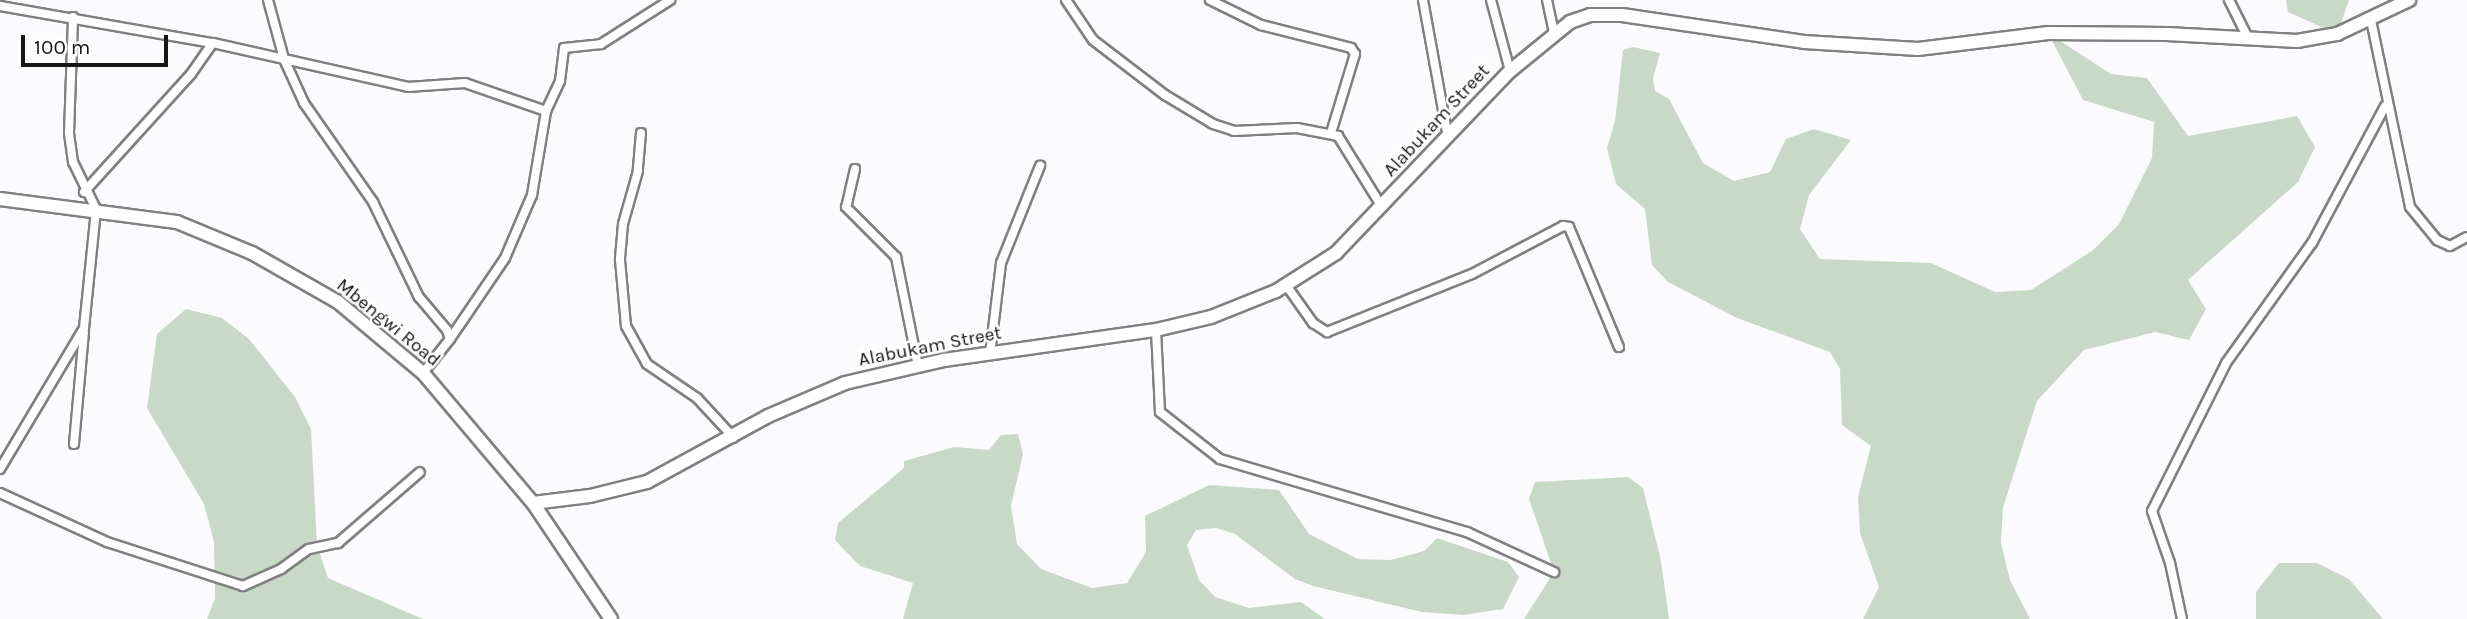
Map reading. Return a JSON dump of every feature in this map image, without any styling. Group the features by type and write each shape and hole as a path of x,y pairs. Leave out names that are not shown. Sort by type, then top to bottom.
{"street":[{"path":"268,0 284,59 304,103 373,202 419,297 443,322 450,340"},
{"path":"423,373 450,340 505,258 523,216 539,165 546,111 560,81 564,48 601,44 670,0"},
{"path":"1066,0 1093,40 1165,95 1213,124 1234,131 1297,128 1338,136 1382,207"},
{"path":"1210,0 1261,26 1351,48 1355,54 1331,133"},
{"path":"1423,0 1448,137"},
{"path":"1491,0 1510,71"},
{"path":"1547,0 1554,33"},
{"path":"2229,0 2248,38"},
{"name":"Alabukam Street","path":"533,503 590,496 647,482 821,392 918,366 1156,330 1211,317 1286,285 1336,253 1510,71 1554,33 1590,15 1622,15 1804,42 1883,49 1918,49 2048,33 2297,41 2337,34 2409,0"},
{"path":"0,6 213,43 408,87 465,83 546,111"},
{"path":"73,17 67,107 73,162 85,192 96,209 74,444"},
{"path":"2371,20 2385,106 2410,207 2420,223 2450,246 2467,237"},
{"path":"85,192 191,74 213,43"},
{"path":"2182,619 2170,563 2152,511 2226,363 2312,243 2385,106"},
{"path":"641,133 638,171 624,223 620,260 626,326 647,364 697,398 733,438"},
{"path":"989,354 1000,263 1040,166"},
{"path":"855,169 846,207 896,257 918,366"},
{"name":"Mbengwi Road","path":"0,199 96,209 177,222 252,253 338,302 423,373 533,503 611,619"},
{"path":"1286,285 1313,323 1327,331 1472,274 1563,226 1573,233 1619,347"},
{"path":"0,468 84,328"},
{"path":"1156,330 1160,412 1220,458 1467,533 1554,572"},
{"path":"0,493 107,542 243,586 281,569 309,549 338,543 420,472"}],"green space":[{"path":"2286,0 2349,0 2337,34 2288,12"},
{"path":"2048,33 2111,74 2147,78 2188,136 2297,116 2315,147 2298,182 2188,280 2206,309 2189,340 2155,332 2084,350 2037,401 2003,507 2001,543 2010,580 2030,619 1863,619 1879,587 1860,533 1858,497 1871,446 1842,425 1840,369 1830,352 1737,318 1668,282 1652,265 1645,209 1616,184 1607,148 1615,121 1623,50 1633,47 1660,53 1653,78 1655,91 1669,99 1703,163 1734,181 1770,172 1786,139 1814,129 1851,140 1809,195 1800,229 1820,259 1931,263 1995,292 2031,290 2092,251 2119,224 2152,158 2154,122 2083,100"},
{"path":"186,309 222,318 249,339 295,397 311,429 317,545 328,578 423,619 207,619 215,598 214,542 204,504 147,408 157,334"},
{"path":"1018,434 1023,454 1011,506 1017,544 1041,569 1092,588 1127,583 1146,552 1145,516 1209,485 1279,490 1309,534 1358,559 1391,560 1424,551 1437,538 1508,562 1519,577 1503,609 1463,615 1422,612 1313,586 1295,579 1235,534 1216,528 1196,530 1187,545 1199,580 1215,597 1249,608 1301,602 1325,619 903,619 913,583 860,566 835,540 838,523 904,468 904,461 954,447 989,450 1001,435"},
{"path":"1628,477 1643,488 1661,561 1669,619 1524,619 1554,572 1529,499 1535,482"},
{"path":"2279,563 2317,563 2349,579 2383,619 2256,619 2256,592"}]}
